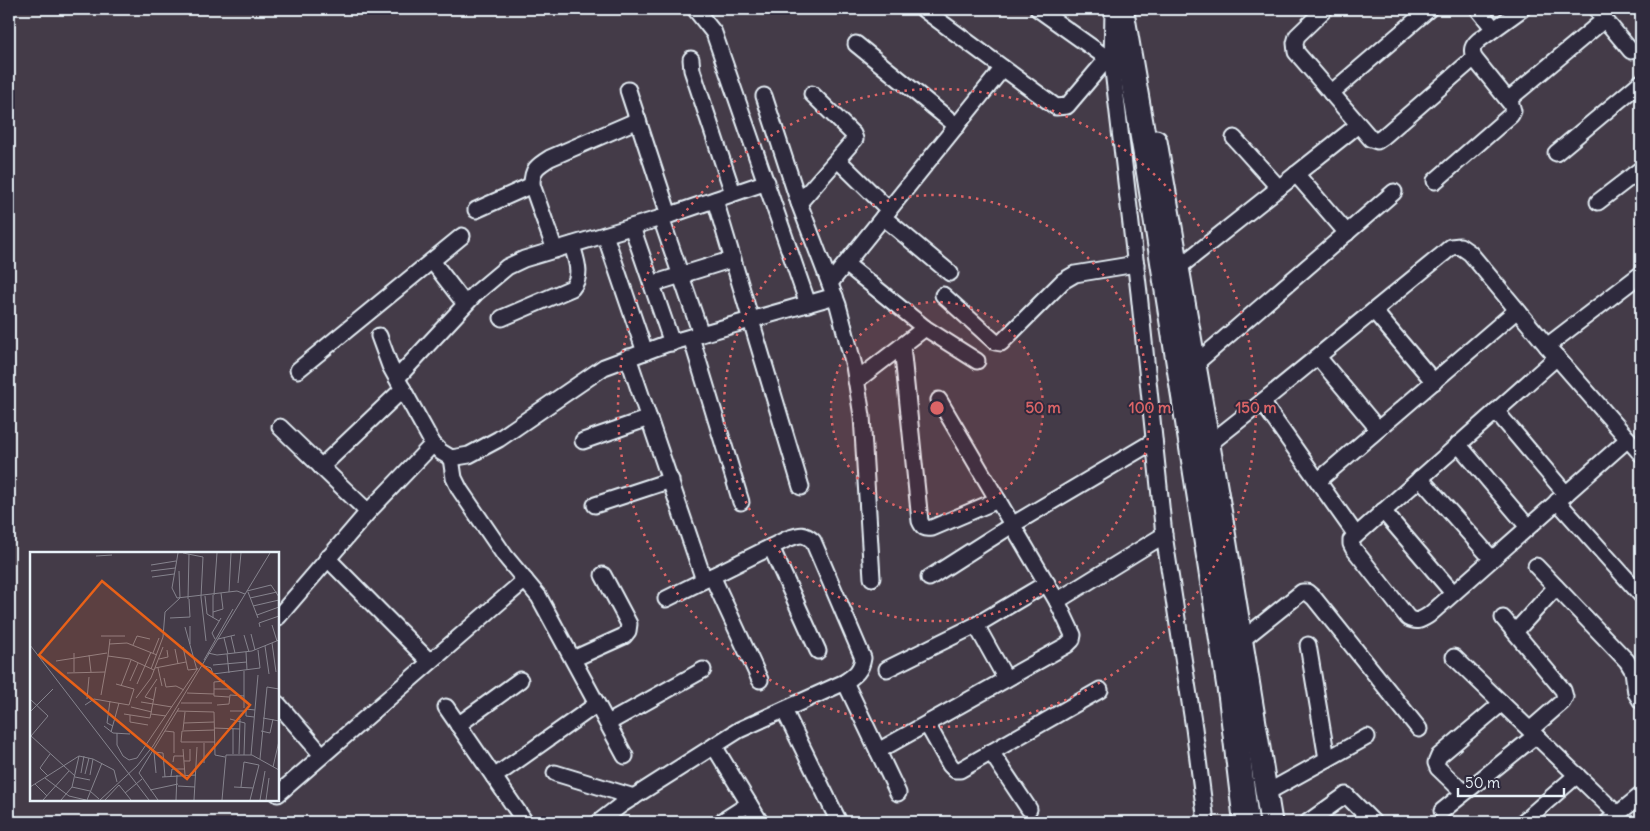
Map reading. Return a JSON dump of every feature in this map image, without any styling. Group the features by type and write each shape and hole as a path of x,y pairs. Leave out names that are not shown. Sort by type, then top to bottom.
{"main road":[{"path":"1121,9 1148,166 1231,697 1246,822"}],"street":[{"path":"695,9 714,33 808,304"},
{"path":"922,9 1056,107 1067,106 1110,60"},
{"path":"1038,9 1132,77"},
{"path":"1113,9 1110,60 1136,264 1164,535 1194,728 1206,822"},
{"path":"1121,9 1135,22 1209,444 1272,821"},
{"path":"1325,9 1297,36 1294,43 1296,52 1358,125 1371,139 1377,141 1474,58"},
{"path":"1332,93 1429,9"},
{"path":"1478,9 1494,29"},
{"path":"1435,181 1511,115 1514,108 1474,58 1471,51 1474,44 1522,9"},
{"path":"1508,100 1601,14 1631,50"},
{"path":"856,44 957,126"},
{"path":"691,59 692,70 734,193"},
{"path":"379,336 390,366 433,444 451,458 469,454 498,439 604,367 672,343 808,304 832,290 846,264 1003,68"},
{"path":"1556,153 1641,82"},
{"path":"628,90 665,216 741,502"},
{"path":"799,203 838,160 854,139 853,134 812,94"},
{"path":"764,96 799,203 832,290 856,381 862,416 872,578"},
{"path":"555,250 532,185 532,175 537,166 550,158 638,120"},
{"path":"1178,268 1358,125"},
{"path":"1234,138 1278,188"},
{"path":"838,160 886,214 950,273"},
{"path":"1598,202 1641,170"},
{"path":"1296,174 1347,233"},
{"path":"321,466 400,383 466,304 492,278 507,267 767,182"},
{"path":"476,210 532,185"},
{"path":"1195,364 1394,192"},
{"path":"715,200 801,487"},
{"path":"632,227 672,343"},
{"path":"605,235 645,352"},
{"path":"298,370 462,236"},
{"path":"502,318 572,288 579,274 572,245"},
{"path":"1209,444 1374,312 1442,254 1451,247 1460,246 1470,254 1641,454"},
{"path":"652,284 732,259"},
{"path":"432,261 466,304"},
{"path":"846,264 925,328 977,361"},
{"path":"943,294 995,342 1001,344 1063,281 1081,273 1136,264"},
{"path":"1628,439 1421,620 1414,621 1408,618 1350,544 1356,535 1496,411 1552,352 1641,274"},
{"path":"1318,481 1517,310"},
{"path":"1374,312 1434,382"},
{"path":"856,381 925,328"},
{"path":"902,346 922,526 932,528 998,500"},
{"path":"628,357 670,480 708,578 760,680"},
{"path":"1318,357 1378,429"},
{"path":"878,751 1066,645 1072,640 1073,635 1071,627 1047,584 939,400"},
{"path":"1262,402 1356,535"},
{"path":"1496,411 1641,595"},
{"path":"583,441 649,418"},
{"path":"280,427 368,512"},
{"path":"929,578 1012,525 1154,441"},
{"path":"279,616 368,512 433,444"},
{"path":"1458,444 1528,527"},
{"path":"451,458 454,478 460,490 504,556 539,596 625,756"},
{"path":"1420,478 1492,559"},
{"path":"595,505 670,480"},
{"path":"1383,511 1453,593"},
{"path":"599,822 634,797 739,730 845,682 858,674 862,667 863,658 813,541 807,536 799,535 771,547 666,599"},
{"path":"1057,602 1164,535"},
{"path":"771,547 818,651"},
{"path":"328,558 430,662"},
{"path":"1536,566 1627,661 1632,671 1636,693 1641,701"},
{"path":"573,659 624,636 628,631 629,624 603,575"},
{"path":"279,793 525,580"},
{"path":"887,669 976,625 1047,584"},
{"path":"1515,632 1556,587"},
{"path":"1242,640 1302,592 1307,592 1314,598 1419,729"},
{"path":"1442,811 1533,733 1565,697 1563,690 1503,618"},
{"path":"976,625 1006,679"},
{"path":"1308,645 1327,759"},
{"path":"1454,657 1577,775 1612,818 1641,795"},
{"path":"608,723 702,670"},
{"path":"458,725 520,680"},
{"path":"845,682 898,793"},
{"path":"927,724 950,765 955,770 960,770 1100,690"},
{"path":"1464,793 1438,768 1436,762 1439,756 1502,703"},
{"path":"494,777 598,704"},
{"path":"279,705 322,755"},
{"path":"446,707 525,822"},
{"path":"784,710 839,822"},
{"path":"1266,793 1367,737"},
{"path":"714,746 760,822"},
{"path":"991,752 1028,809"},
{"path":"555,773 634,797"},
{"path":"1522,822 1577,775"},
{"path":"1308,822 1346,795 1373,822"},
{"path":"721,822 749,804"}]}
